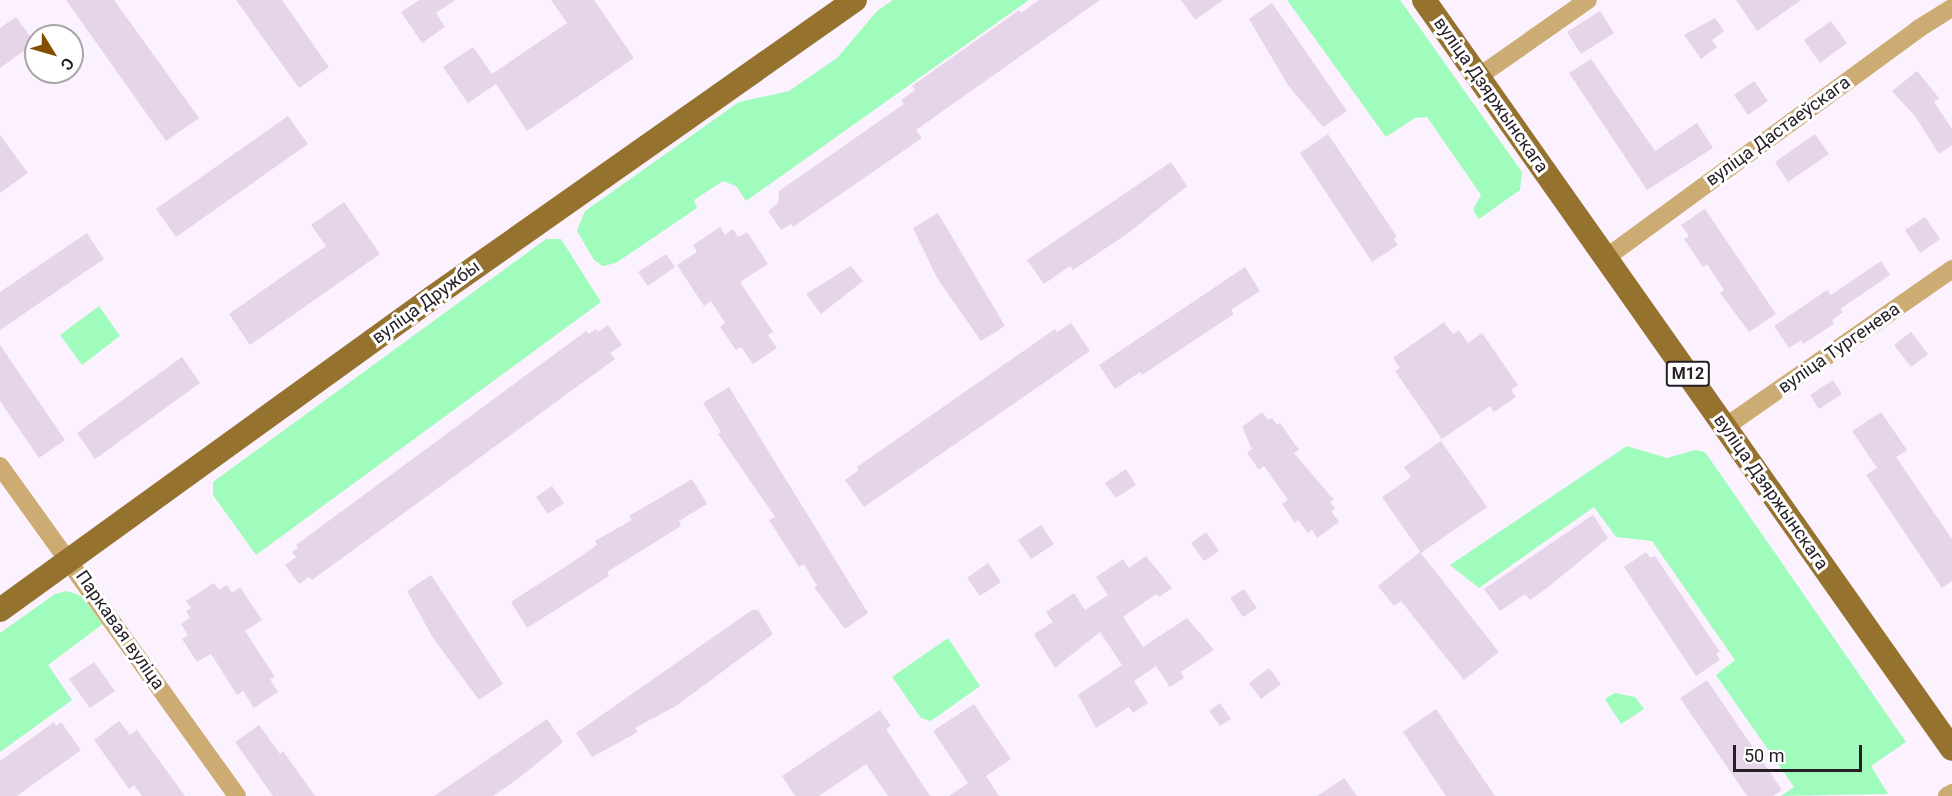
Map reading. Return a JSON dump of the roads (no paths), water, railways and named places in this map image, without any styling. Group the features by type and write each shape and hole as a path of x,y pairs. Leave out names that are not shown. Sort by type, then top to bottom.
{"main road":[{"name":"вуліца Дружбы","path":"0,609 433,297 855,0"},
{"name":"вуліца Дзяржынскага","path":"1424,0 1952,749"}],"street":[{"path":"1478,77 1588,0"},
{"name":"вуліца Дастаеўскага","path":"1607,258 1918,29 1952,8"},
{"name":"вуліца Тургенева","path":"1725,427 1952,269"},
{"name":"Паркавая вуліца","path":"0,466 70,560 237,796"},
{"path":"1947,796 1952,793"}]}
